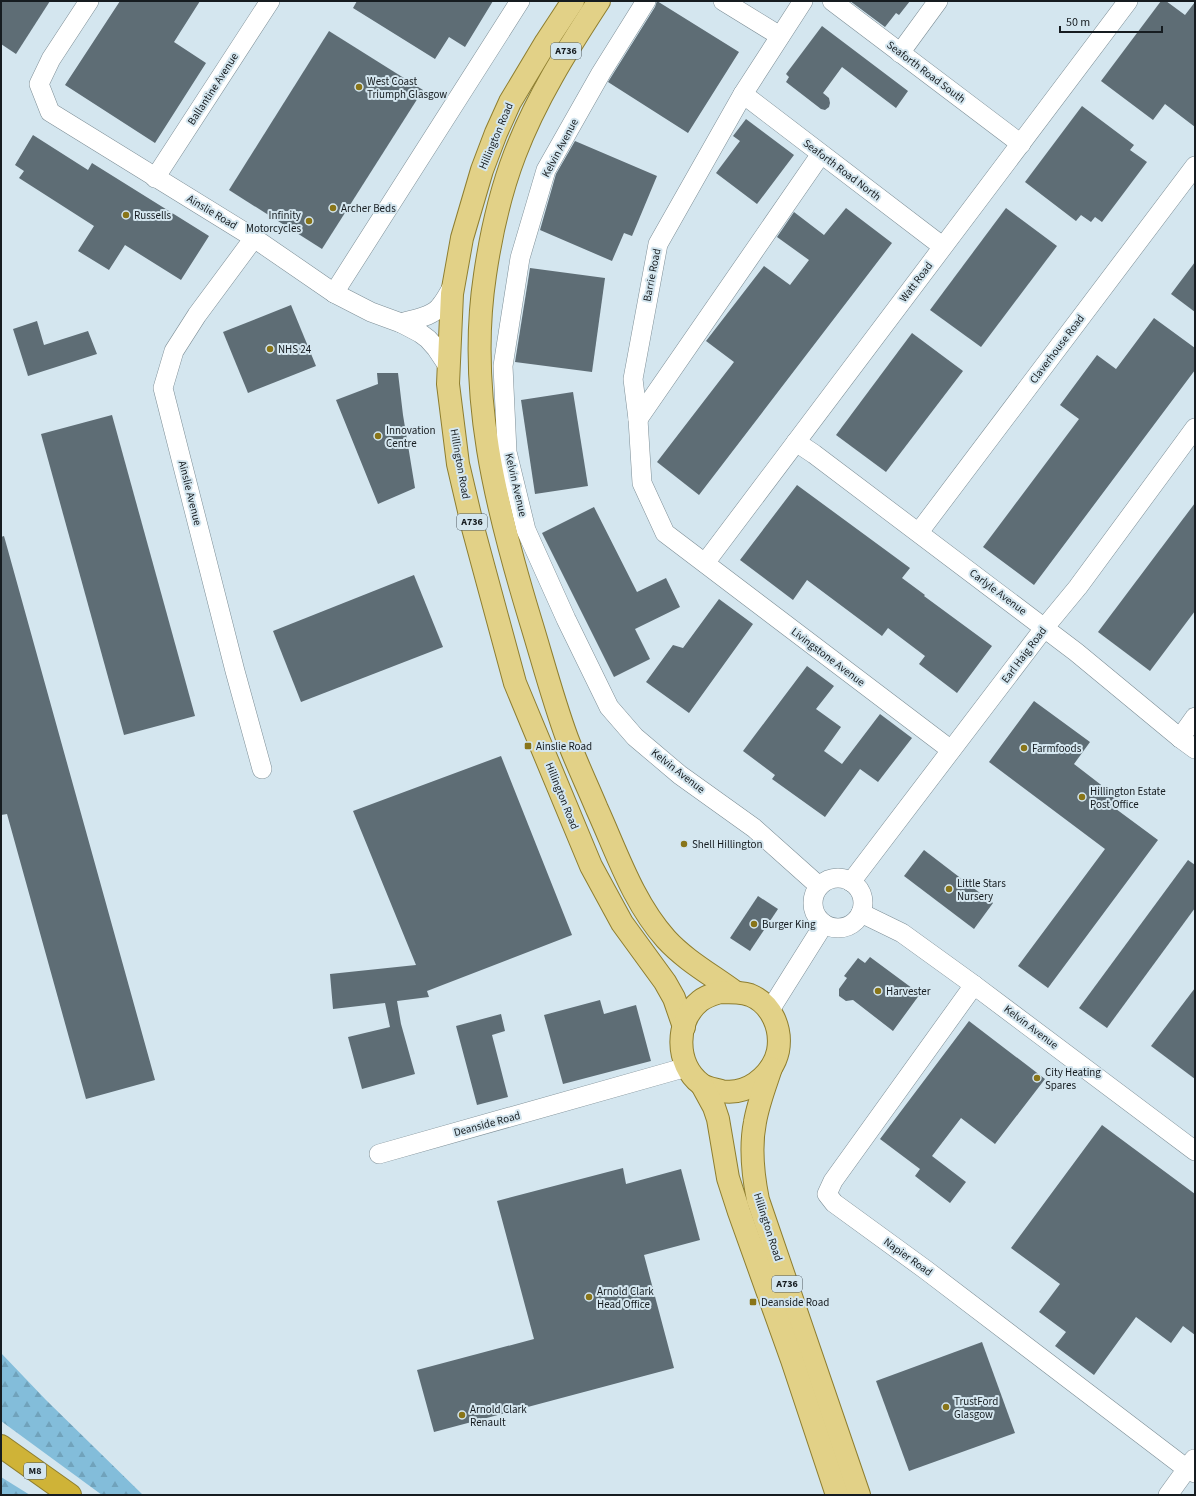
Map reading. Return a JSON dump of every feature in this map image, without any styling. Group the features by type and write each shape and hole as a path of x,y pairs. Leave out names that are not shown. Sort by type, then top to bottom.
{"highway":[{"name":"M8","path":"1,1446 70,1495"}],"main road":[{"name":"Hillington Road","path":"573,1 510,102 482,170 462,238 453,286 448,384 458,464 473,528 515,683 591,866 622,923 665,982 674,998 684,1027"},
{"name":"A736","path":"599,1 570,45 537,104 515,153 498,208 484,278 480,320 479,364 483,422 491,470 516,573 567,738 634,892 666,938 681,953 735,992"},
{"name":"A736","path":"720,992 735,992 750,995 770,1010 776,1025 778,1036 776,1057 771,1068 751,1086 742,1090 725,1091 702,1085 693,1076 687,1067 682,1054 681,1042 688,1017 701,1000 720,992"},
{"name":"Hillington Road","path":"771,1068 754,1122 754,1181 758,1200 859,1495"},
{"name":"Hillington Road","path":"702,1085 714,1107 718,1119 728,1178 739,1212 792,1360 837,1495"}],"street":[{"name":"Ainslie Road","path":"89,1 51,59 39,84 50,112 254,238 334,293 371,312 401,323 420,333 428,339 448,366"},
{"name":"Ballantine Avenue","path":"155,178 270,1"},
{"path":"334,293 520,1"},
{"name":"Kelvin Avenue","path":"646,1 601,73 546,170 520,258 503,366 507,452 526,530 566,619 609,707 635,737 680,775 754,828 819,886"},
{"path":"723,1 780,36"},
{"name":"Barrie Road","path":"705,564 665,534 642,483 638,419 633,379 658,244 743,94 803,1"},
{"name":"Seaforth Road South","path":"832,1 1021,144"},
{"path":"900,53 938,1"},
{"name":"Watt Road","path":"705,564 942,246 1021,144 1128,1"},
{"name":"Seaforth Road North","path":"743,94 942,246"},
{"path":"638,419 821,154"},
{"name":"Claverhouse Road","path":"919,532 1195,166"},
{"name":"Ainslie Avenue","path":"254,238 197,315 174,351 163,388 235,671 262,768"},
{"path":"401,323 427,315 434,311 441,306 453,286"},
{"name":"Earl Haig Road","path":"851,882 1045,627 1078,586 1195,428"},
{"name":"Carlyle Avenue","path":"796,442 1045,627 1188,743"},
{"name":"Livingstone Avenue","path":"705,564 951,750"},
{"path":"1188,743 1195,717"},
{"path":"834,878 840,878 851,882 856,886 862,898 863,906 857,920 845,927 831,927 819,920 814,909 814,897 819,886 834,878"},
{"name":"Kelvin Avenue","path":"861,913 902,933 1195,1150"},
{"path":"770,1010 824,924"},
{"name":"Napier Road","path":"974,985 833,1181 827,1194 834,1203 1192,1467"},
{"name":"Deanside Road","path":"379,1154 687,1067"},
{"path":"1168,1495 1192,1467"}],"green space":[{"path":"1,1353 46,1400 143,1495 102,1495 1,1421"},
{"path":"1,1477 30,1495 1,1495"}],"building":[{"path":"1,1 50,1 16,54 1,44"},
{"path":"120,1 200,1 174,42 206,63 155,143 65,85"},
{"path":"357,1 493,1 465,47 449,37 435,59 353,8"},
{"path":"657,1 739,52 688,133 608,82 655,7"},
{"path":"850,1 910,1 899,15 896,13 885,27"},
{"path":"1161,1 1166,1 1185,15 1195,2 1195,127 1165,104 1153,120 1101,81"},
{"path":"822,26 908,91 896,108 842,67 823,93 829,98 830,103 829,107 825,110 821,109 786,82 789,77 786,74"},
{"path":"329,31 423,90 322,249 229,190"},
{"path":"1082,106 1134,145 1130,150 1147,162 1102,222 1095,217 1091,222 1081,215 1076,221 1025,182"},
{"path":"746,119 794,155 757,204 716,173 740,141 733,136"},
{"name":"Russells","path":"33,135 88,170 92,163 209,236 181,280 125,245 109,270 78,251 94,226 19,178 24,171 15,165"},
{"path":"575,141 657,176 632,236 624,233 612,261 540,230 556,174"},
{"path":"846,208 892,243 699,495 657,462 734,362 706,341 764,266 790,285 809,260 777,237 794,212 824,235"},
{"path":"1006,208 1057,246 981,347 930,310"},
{"path":"1195,262 1195,312 1171,294"},
{"path":"530,268 605,278 592,372 515,362"},
{"name":"NHS 24","path":"291,305 316,366 248,393 223,332"},
{"path":"1154,318 1195,348 1195,370 1034,585 983,547 1079,419 1060,405 1097,355 1116,369"},
{"path":"37,321 44,345 88,331 97,354 28,376 13,329"},
{"path":"912,333 963,371 886,472 836,435"},
{"name":"Innovation Centre","path":"377,373 398,373 415,488 378,504 336,400 378,384"},
{"path":"573,392 588,486 535,494 521,400"},
{"path":"112,415 195,716 124,735 41,434"},
{"path":"797,485 910,568 902,578 992,646 957,693 919,664 925,656 888,628 882,636 807,580 793,600 740,560"},
{"path":"1195,503 1195,611 1150,671 1098,632"},
{"path":"594,507 637,592 666,578 680,607 635,629 650,659 614,677 542,533"},
{"path":"4,536 155,1080 86,1099 7,814 1,815 1,537"},
{"path":"414,575 443,647 301,702 273,631"},
{"path":"719,599 753,624 689,713 646,682 673,645 683,648"},
{"path":"807,666 834,686 816,709 841,727 824,751 842,764 880,714 912,738 878,782 860,769 825,817 772,779 775,775 743,751"},
{"path":"1034,701 1090,742 1074,764 1122,801 1116,809 1158,840 1048,988 1018,966 1105,849 989,762"},
{"path":"501,756 572,935 427,991 429,997 397,1001 401,1024 415,1074 362,1089 348,1037 390,1027 385,1003 333,1009 330,974 416,965 353,811"},
{"name":"Little Stars Nursery","path":"924,850 993,903 974,929 904,876"},
{"path":"1188,860 1195,865 1195,908 1107,1028 1079,1008"},
{"name":"Burger King","path":"758,896 778,909 750,951 730,938"},
{"name":"Harvester","path":"870,957 920,994 893,1031 853,1000 846,1001 839,996 839,989 847,978 844,976 858,958 865,963"},
{"path":"1195,988 1195,1079 1151,1046"},
{"path":"600,1000 604,1014 636,1005 651,1061 563,1084 544,1015"},
{"path":"501,1014 505,1031 492,1035 508,1097 477,1105 456,1026"},
{"path":"969,1021 1045,1079 995,1144 961,1118 932,1156 966,1182 950,1203 915,1176 920,1169 880,1139"},
{"path":"1102,1125 1195,1194 1195,1335 1183,1326 1171,1343 1136,1317 1094,1375 1055,1346 1066,1332 1039,1312 1060,1284 1011,1248"},
{"name":"Arnold Clark Head Office","path":"623,1168 626,1184 681,1169 700,1240 644,1255 674,1368 434,1432 417,1370 534,1339 497,1201"},
{"name":"TrustFord Glasgow","path":"982,1342 1015,1433 909,1471 876,1381"}],"place":[{"name":"West Coast Triumph Glasgow","path":"359,87"},
{"name":"Archer Beds","path":"333,208"},
{"name":"Russells","path":"126,215"},
{"name":"Infinity Motorcycles","path":"309,221"},
{"name":"NHS 24","path":"270,349"},
{"name":"Innovation Centre","path":"378,436"},
{"name":"Ainslie Road","path":"528,746"},
{"name":"Farmfoods","path":"1024,748"},
{"name":"Hillington Estate Post Office","path":"1082,797"},
{"name":"Shell Hillington","path":"684,844"},
{"name":"Little Stars Nursery","path":"949,889"},
{"name":"Burger King","path":"754,924"},
{"name":"Harvester","path":"878,991"},
{"name":"City Heating Spares","path":"1037,1078"},
{"name":"Arnold Clark Head Office","path":"589,1297"},
{"name":"Deanside Road","path":"753,1302"},
{"name":"TrustFord Glasgow","path":"946,1407"},
{"name":"Arnold Clark Renault","path":"462,1415"}]}
